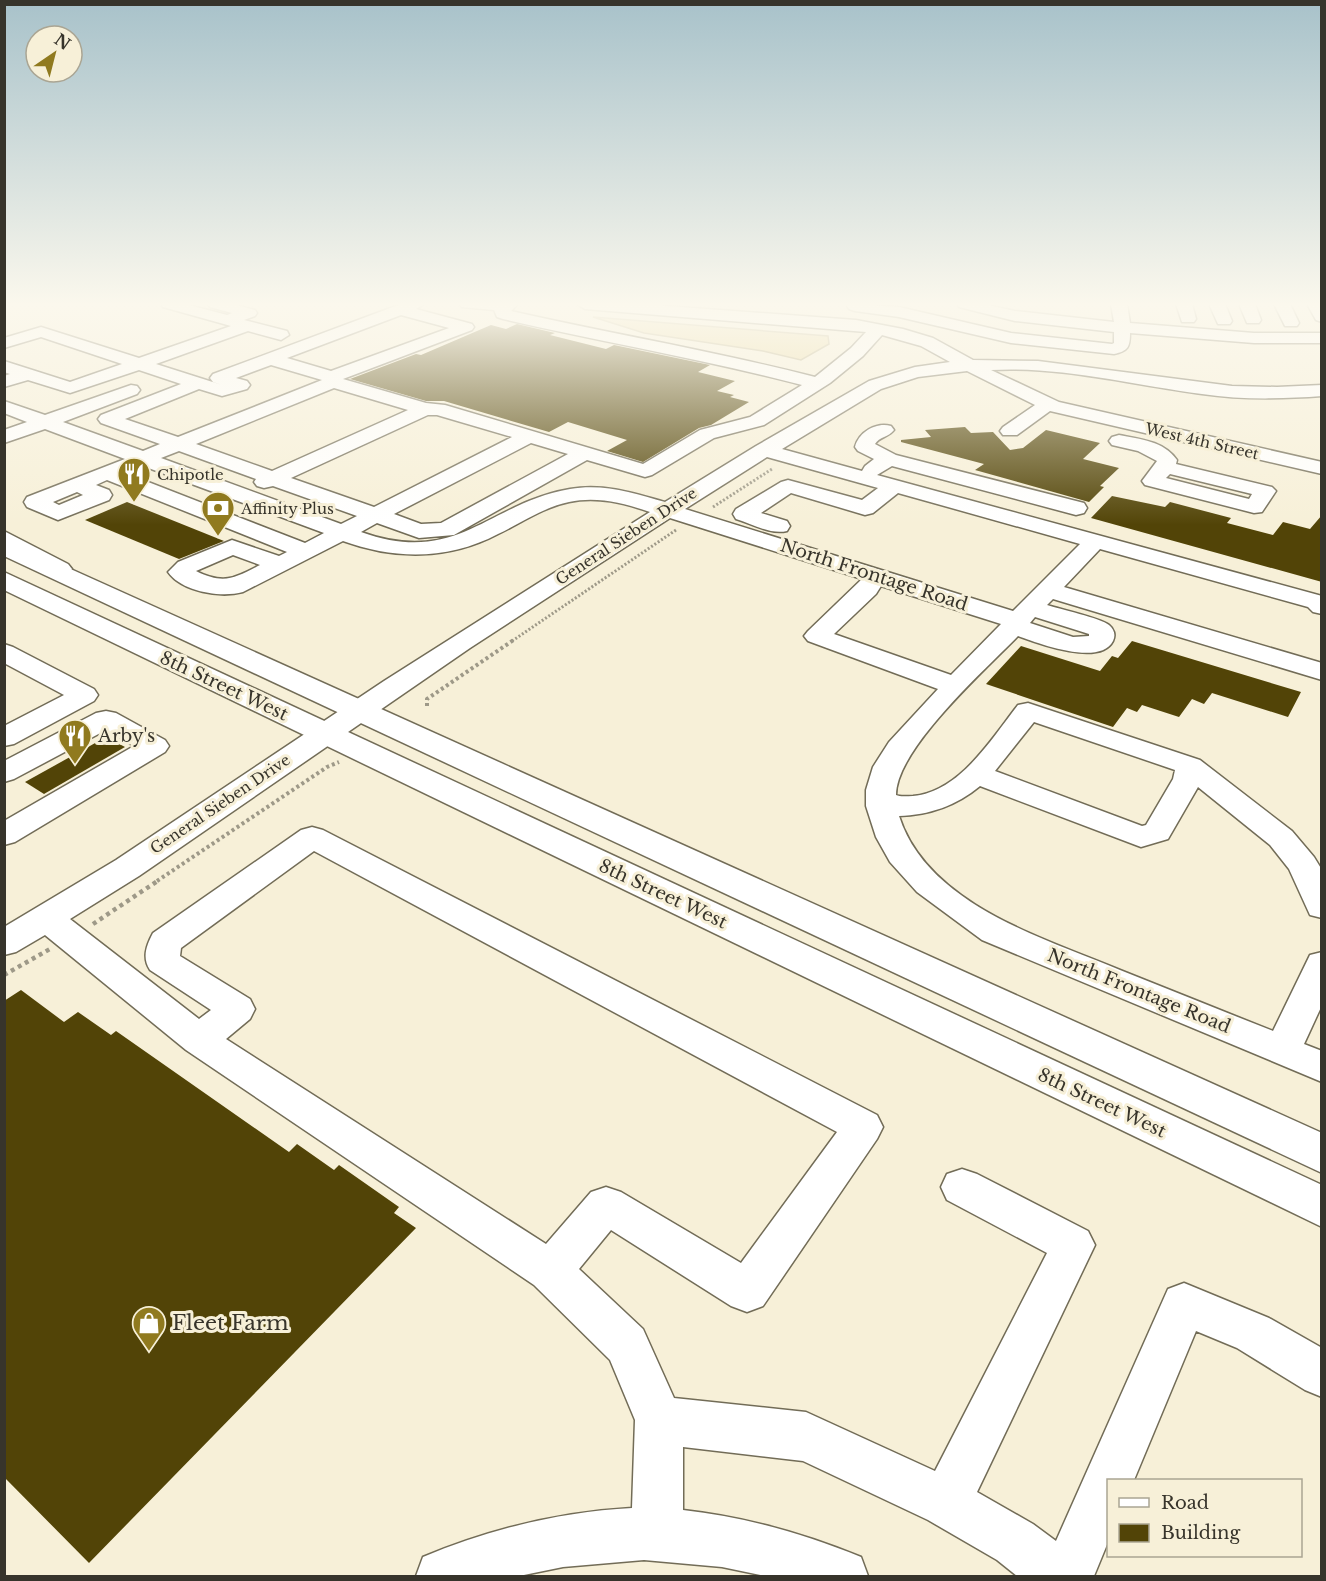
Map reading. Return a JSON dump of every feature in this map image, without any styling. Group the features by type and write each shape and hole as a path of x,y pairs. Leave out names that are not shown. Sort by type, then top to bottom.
{"highway":[{"name":"8th Street West","path":"4,546 1322,1154"},
{"name":"8th Street West","path":"4,580 332,747 1322,1207"}],"street":[{"path":"39,378 70,388 98,378"},
{"path":"4,436 165,378"},
{"path":"192,378 108,419 419,531 446,530 585,453"},
{"path":"202,378 222,392 259,378"},
{"path":"220,378 241,385"},
{"path":"326,378 425,409 438,409 645,471 707,434 757,421 825,378"},
{"path":"78,485 338,378"},
{"path":"797,378 817,383"},
{"name":"General Sieben Drive","path":"29,932 117,875 332,747 358,711 666,509 875,385 894,378"},
{"path":"993,378 1040,409 1053,425 1156,451 1167,460 1165,467"},
{"name":"General Sieben Drive","path":"1134,378 1205,389 1253,393 1322,390"},
{"name":"North Frontage Road","path":"4,406 368,542 403,548 442,547 482,534 543,503 567,495 622,496 768,542 870,584 1022,616 1322,672"},
{"path":"237,494 425,409"},
{"path":"1011,431 1040,409"},
{"name":"West 4th Street","path":"1040,409 1322,468"},
{"path":"885,430 869,437 866,447 889,459 1076,508"},
{"path":"280,564 252,553 205,583 235,586 280,564 342,533 377,516 530,436"},
{"path":"764,450 1317,602 1322,607"},
{"path":"861,477 889,459"},
{"path":"107,473 306,551"},
{"path":"768,542 784,528 744,514 788,486 865,508 894,486"},
{"path":"4,538 81,582"},
{"name":"North Frontage Road","path":"1095,541 955,686 894,753 881,782 880,806 888,832 906,862 926,884 994,932 1322,1067"},
{"path":"870,584 817,636 955,686"},
{"path":"4,652 106,719 155,746 11,823"},
{"path":"4,738 77,699"},
{"path":"880,806 907,806 932,802 961,788 1028,711 1190,766 1281,838 1304,865 1322,907"},
{"path":"4,773 106,719"},
{"path":"975,774 1141,837 1157,831 1188,779 1190,766"},
{"path":"199,1040 237,1009 162,961 165,942 312,837 864,1127 747,1291 606,1205 550,1271"},
{"path":"29,932 199,1040 550,1271 627,1345 659,1420 657,1532"},
{"path":"1283,1050 1322,964"},
{"path":"946,1502 1073,1245 962,1187"},
{"path":"1110,1479 1184,1304 1253,1333 1322,1374"},
{"path":"659,1420 806,1437 946,1502 1015,1542 1058,1576"},
{"path":"1068,1576 1107,1486"},
{"path":"442,1576 519,1551 590,1537 657,1532 713,1539 779,1553 842,1576"}],"path":[{"path":"4,975 29,932 128,902 327,767 332,747"}],"building":[{"path":"722,378 735,381 717,391 749,402 711,425 699,428 643,462 607,451 627,440 568,422 549,432 444,401 426,401 350,379"},
{"path":"965,427 971,433 993,432 1010,450 1023,448 1046,430 1100,443 1083,459 1119,468 1100,486 1104,487 1089,502 975,470 984,464 901,442 901,440 931,437 925,430"},
{"path":"1112,496 1165,507 1170,502 1231,518 1227,523 1273,535 1283,522 1310,529 1322,515 1322,582 1091,518"},
{"path":"127,502 224,541 179,559 85,520"},
{"path":"1132,641 1301,692 1288,717 1212,693 1204,704 1192,699 1179,717 1142,705 1137,712 1127,708 1113,727 986,684 1021,646 1100,671 1112,656 1118,658"},
{"name":"Arby's","path":"106,737 125,747 44,794 25,782"},
{"name":"Fleet Farm","path":"21,990 64,1022 78,1012 111,1035 116,1031 289,1152 297,1144 334,1170 339,1165 399,1207 394,1213 416,1228 89,1563 4,1477 4,1001"}],"place":[{"name":"Chipotle","path":"134,503"},
{"name":"Affinity Plus","path":"218,537"},
{"name":"Arby's","path":"75,765"},
{"name":"Fleet Farm","path":"149,1352"}]}
